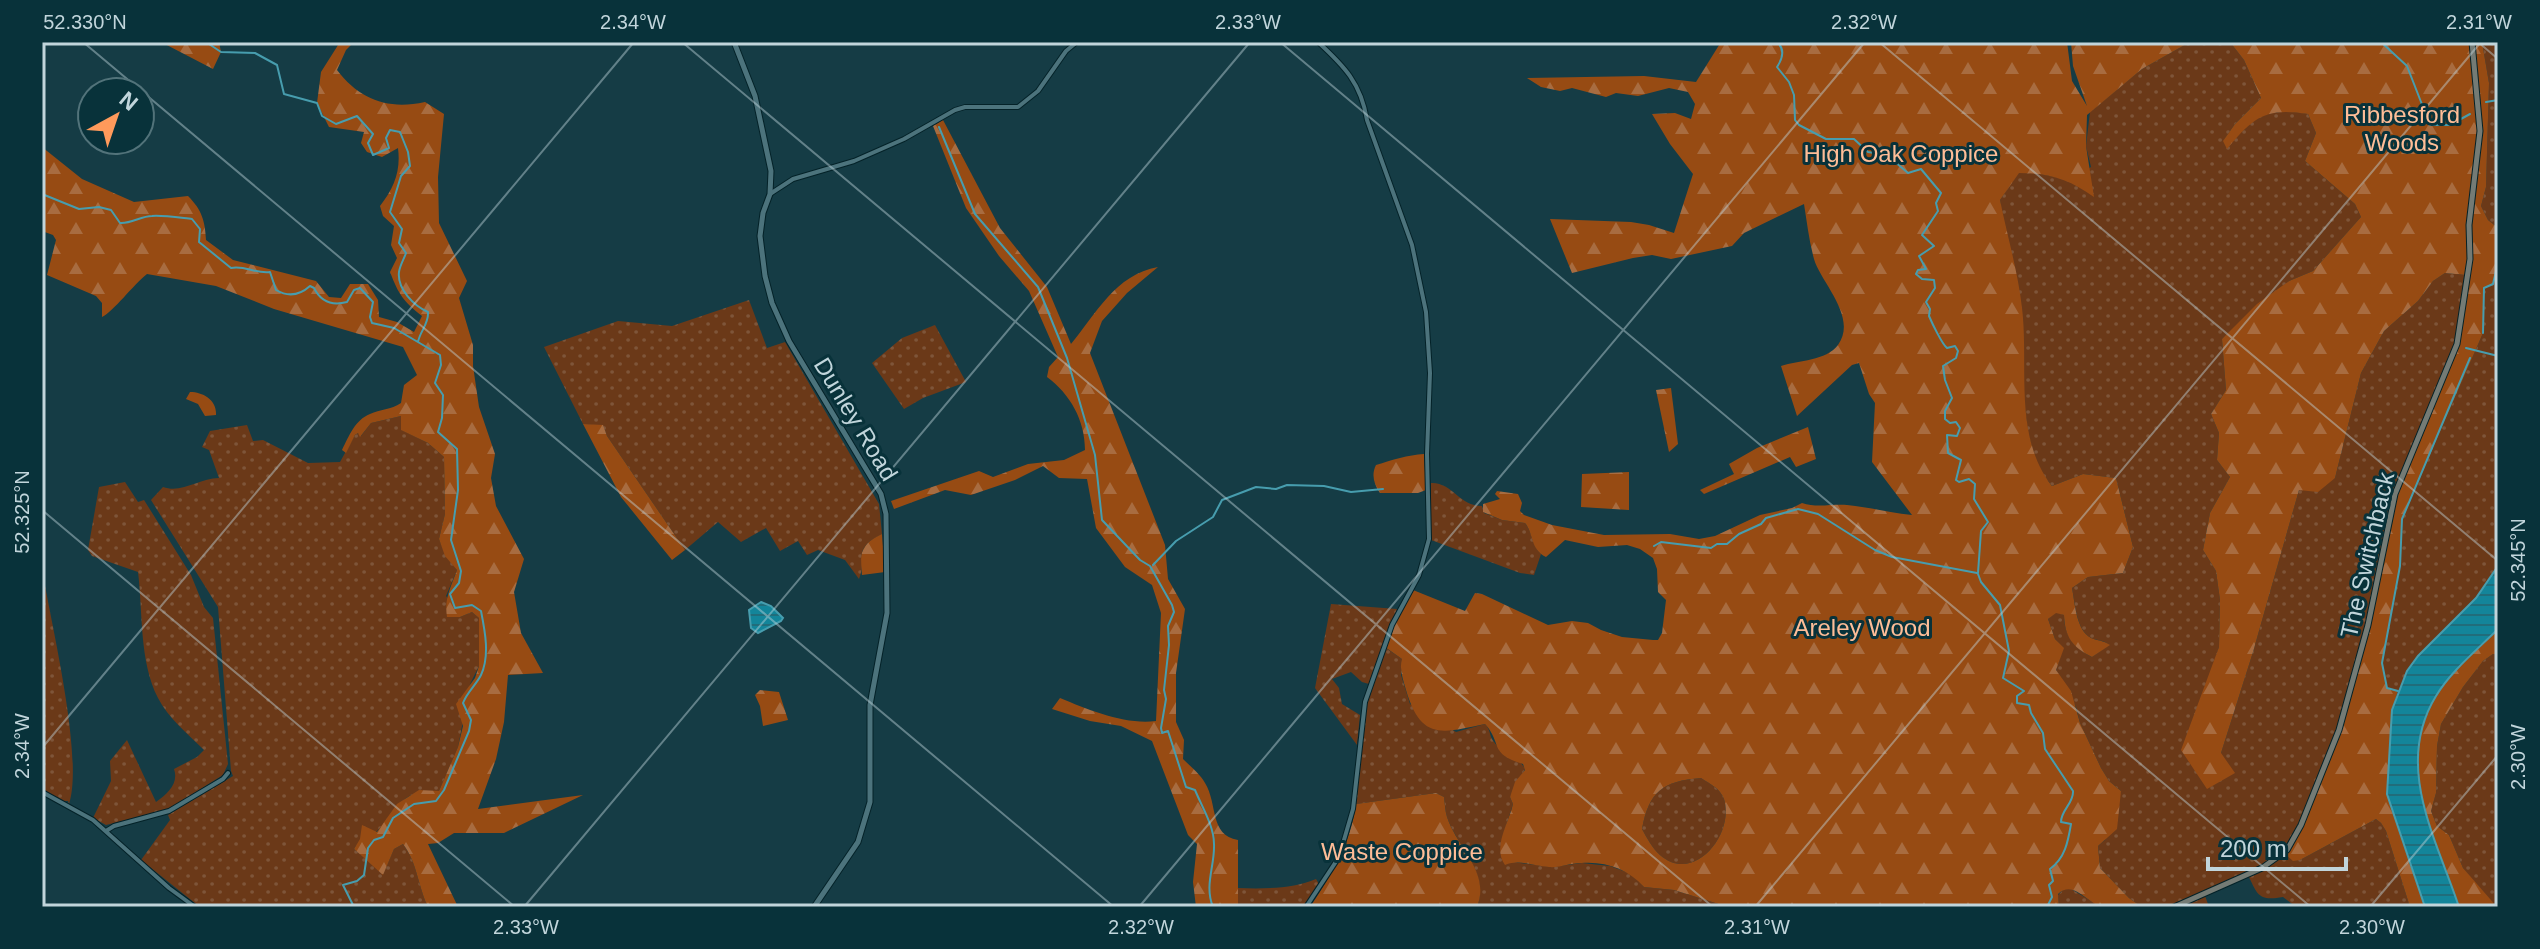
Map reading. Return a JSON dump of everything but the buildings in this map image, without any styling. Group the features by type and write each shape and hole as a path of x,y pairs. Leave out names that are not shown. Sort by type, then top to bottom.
{"main road":[{"name":"The Switchback","path":"2174,907 2262,868 2287,850 2301,825 2339,730 2368,625 2395,494 2457,344 2470,259 2469,225 2480,131 2472,42"}],"street":[{"name":"Dunley Road","path":"734,42 759,110 771,171 770,194 761,227 761,246 772,303 790,343 881,494 886,514 887,613 870,705 871,791 868,813 855,848 814,907"},
{"path":"770,194 793,179 854,161 904,139 955,110 965,107 1018,107 1038,91 1066,51 1077,42"},
{"path":"1306,907 1334,867 1347,830 1353,809 1364,707 1392,625 1419,575 1429,539 1430,514 1427,454 1429,348 1416,257 1367,120 1363,98 1339,62 1318,42"},
{"path":"106,831 173,810 228,773"},
{"path":"42,792 93,820 169,888 195,907"}],"shaded area":[{"path":"2190,42 2230,42 2244,60 2261,98 2224,140 2227,148 2244,127 2259,117 2283,112 2308,114 2316,133 2305,161 2355,204 2361,217 2313,271 2289,281 2222,339 2226,390 2211,414 2219,433 2217,460 2230,477 2210,513 2203,550 2216,571 2220,600 2219,647 2210,676 2221,753 2299,490 2335,478 2361,373 2384,331 2418,301 2433,281 2445,273 2467,275 2457,344 2410,456 2368,625 2300,860 2376,819 2386,831 2410,907 2296,907 2283,897 2260,895 2248,875 2204,893 2209,907 2142,907 2100,868 2098,846 2105,840 2121,791 2109,781 2101,768 2076,707 2056,670 2063,648 2055,639 2048,619 2056,612 2064,615 2071,640 2092,657 2109,645 2091,638 2082,629 2072,588 2088,577 2123,573 2133,547 2116,478 2083,474 2052,486 2038,468 2028,433 2000,200 2018,173 2036,173 2070,180 2091,167 2086,146 2090,112 2142,69"},
{"path":"2482,42 2498,42 2498,228 2488,220 2481,206 2486,187 2489,83"},
{"path":"2498,233 2498,566 2476,598 2418,656 2398,691 2387,688 2382,663 2400,566 2402,519 2483,333 2484,288 2497,267"},
{"path":"749,300 767,348 785,342 879,504 882,534 863,549 859,579 845,560 818,550 807,555 798,541 780,551 766,528 741,542 718,522 685,550 603,426 583,424 544,347 618,321 672,326"},
{"path":"935,325 966,382 923,398 904,409 872,363 902,338"},
{"path":"401,416 402,430 428,443 444,457 445,514 439,539 446,556 457,570 446,596 460,617 472,612 479,618 479,666 470,684 458,747 439,791 416,793 402,801 378,830 360,841 354,849 383,874 394,849 403,844 428,907 205,907 196,904 141,860 170,820 168,815 233,776 218,607 151,500 163,487 177,489 219,478 209,450 202,447 210,431 247,425 253,441 263,440 308,463 340,462 355,435 358,433 361,436 371,423"},
{"path":"125,482 138,502 144,500 191,575 204,607 213,618 228,764 223,775 167,810 106,825 93,818 111,781 110,761 127,740 156,802 171,788 175,779 174,769 204,750 167,712 152,684 145,652 138,572 92,556 88,550 99,487"},
{"path":"1431,483 1445,486 1467,502 1482,506 1484,513 1502,520 1525,523 1541,554 1534,575 1520,573 1431,540"},
{"path":"42,569 69,724 73,783 69,804 42,790"},
{"path":"1331,604 1397,609 1369,684 1351,672 1332,679 1339,688 1342,704 1360,715 1357,745 1315,688"},
{"path":"1386,648 1402,659 1401,675 1410,704 1456,732 1485,724 1497,746 1525,769 1510,797 1513,804 1504,832 1512,862 1552,867 1582,863 1610,866 1634,875 1644,887 1674,890 1728,907 1477,907 1480,894 1476,871 1446,815 1444,797 1436,793 1356,804 1367,704"},
{"path":"2493,654 2498,655 2498,907 2484,895 2463,868 2449,835 2437,826 2431,811 2436,793 2441,724 2463,687 2483,661"},
{"path":"1701,778 1717,789 1724,799 1726,813 1723,827 1718,840 1698,860 1686,864 1673,863 1660,855 1642,829 1645,816 1654,797 1667,785"},
{"path":"1316,879 1319,884 1303,907 1238,907 1237,888 1287,887"},
{"path":"2064,889 2071,889 2101,907 2059,907 2058,895"}],"green space":[{"path":"161,42 219,42 221,52 213,69"},
{"path":"340,42 354,42 346,50 337,70 355,89 387,103 425,102 444,114 438,177 439,223 467,281 459,298 473,345 479,407 495,454 491,478 496,506 524,559 514,592 521,633 543,673 508,675 504,722 496,759 478,809 583,795 504,833 454,833 438,843 428,844 458,907 428,907 403,844 394,849 383,875 354,849 360,839 362,825 377,832 397,804 419,790 439,791 458,747 463,726 456,704 475,678 479,666 479,618 472,612 460,617 447,617 447,598 457,570 445,556 439,539 445,514 444,457 428,443 401,430 401,416 371,423 360,437 358,433 355,435 346,453 342,450 360,420 401,403 404,385 417,375 403,347 274,309 216,286 147,274 102,317 102,303 96,296 47,275 56,240 53,235 42,231 42,147 82,179 134,202 188,196 202,216 206,240 233,260 316,281 329,297 341,298 350,284 368,284 378,300 379,317 397,322 414,332 422,316 402,297 390,272 397,258 391,245 394,226 383,216 380,206 395,179 398,148 382,157 367,152 361,143 364,132 329,127 317,103 321,72"},
{"path":"1721,42 2067,42 2072,81 2087,106 2073,66 2071,42 2190,42 2142,69 2087,115 2086,146 2094,197 2059,178 2019,173 2000,200 2022,308 2027,423 2040,466 2052,486 2083,474 2116,478 2133,547 2123,573 2088,577 2072,588 2082,629 2091,638 2110,645 2092,657 2071,640 2064,615 2056,613 2048,619 2055,639 2064,648 2056,670 2071,691 2080,723 2101,768 2109,781 2121,791 2117,829 2098,846 2100,868 2142,907 2103,907 2070,889 2058,894 2059,907 1728,907 1674,890 1644,887 1624,871 1599,863 1553,867 1516,863 1505,865 1501,858 1501,843 1513,804 1510,797 1515,782 1525,770 1523,764 1500,752 1485,724 1457,730 1435,730 1426,726 1412,706 1402,674 1402,659 1385,647 1413,590 1465,611 1475,593 1548,625 1572,621 1588,623 1622,637 1653,640 1658,640 1662,633 1666,600 1658,592 1653,558 1627,545 1598,547 1565,540 1546,557 1537,550 1525,523 1502,520 1483,512 1483,504 1500,499 1495,494 1497,491 1518,494 1522,503 1520,511 1524,515 1552,525 1604,535 1670,534 1699,539 1715,536 1760,515 1802,503 1847,505 1912,515 1872,462 1875,403 1859,363 1852,365 1797,416 1781,366 1819,357 1833,350 1843,334 1844,323 1836,300 1814,259 1804,204 1744,233 1732,246 1671,259 1652,255 1633,258 1572,273 1550,219 1631,222 1674,233 1693,174 1652,114 1675,113 1691,119 1695,104 1688,92 1669,88 1638,96 1616,93 1606,97 1572,88 1560,91 1541,87 1527,78 1644,76 1696,82","holes":["1701,778 1717,789 1724,799 1726,813 1723,827 1718,840 1698,860 1686,864 1673,863 1660,855 1650,843 1642,829 1645,816 1654,797 1667,785"]},
{"name":"Ribbesford Woods","path":"2230,42 2482,42 2489,83 2486,187 2481,206 2488,220 2498,228 2497,267 2493,284 2484,288 2483,333 2402,519 2400,566 2382,663 2387,688 2398,691 2392,710 2387,794 2425,907 2410,907 2386,831 2376,819 2300,860 2293,861 2284,853 2322,775 2357,671 2395,494 2457,344 2466,275 2445,273 2433,281 2418,301 2384,331 2361,373 2335,478 2318,492 2299,490 2221,753 2235,773 2207,789 2181,750 2219,647 2220,600 2216,571 2203,550 2210,513 2230,477 2217,460 2219,433 2211,414 2226,390 2222,339 2257,304 2289,281 2313,271 2361,217 2355,204 2305,161 2316,133 2308,114 2281,112 2262,117 2245,129 2227,149 2223,141 2261,98 2244,60"},
{"path":"943,120 1000,228 1047,287 1071,344 1118,287 1143,271 1158,267 1127,293 1102,321 1090,353 1165,545 1168,579 1185,609 1176,673 1176,722 1184,740 1183,759 1205,783 1222,832 1238,840 1238,907 1196,907 1193,882 1197,844 1188,835 1152,741 1121,726 1090,721 1052,709 1060,698 1120,719 1156,721 1161,613 1152,585 1125,567 1096,528 1087,479 1059,478 1043,466 1015,480 971,495 945,490 894,509 891,501 979,471 993,477 1028,464 1064,460 1085,450 1075,409 1063,391 1047,377 1049,367 1058,357 1029,291 999,256 966,208 933,126"},
{"path":"1671,388 1678,444 1669,452 1656,390"},
{"path":"190,392 208,398 214,405 216,415 205,416 198,404 186,399"},
{"path":"583,424 603,425 607,436 685,550 672,560 621,497"},
{"path":"1808,427 1816,459 1796,467 1790,457 1704,494 1700,490 1734,474 1729,464 1757,448"},
{"path":"1424,454 1426,490 1418,493 1380,493 1374,479 1376,465"},
{"path":"1629,472 1629,510 1581,507 1582,474"},
{"path":"882,534 885,572 862,575 863,550"},
{"path":"2498,629 2498,655 2493,654 2483,661 2463,687 2441,724 2437,746 2436,793 2431,811 2437,826 2449,835 2463,868 2497,907 2459,907 2423,803 2418,749 2424,722 2442,687"},
{"path":"760,690 779,692 788,720 763,726 755,695"},
{"name":"Waste Coppice","path":"1436,793 1444,797 1446,815 1476,871 1480,883 1477,907 1310,907 1345,846 1356,804"}],"water":[{"path":"2498,566 2498,629 2449,678 2436,696 2424,722 2418,749 2423,803 2459,907 2425,907 2387,794 2392,710 2407,671 2418,656 2476,598"},
{"path":"761,602 771,606 783,618 758,633 751,628 749,610"}],"waterway":[{"path":"206,42 221,52 255,53 277,65 284,94 317,103 322,116 336,124 357,116 373,134 368,143 373,155 389,148 386,138 390,130 400,132 410,166 401,176 390,212 402,229 399,243 406,253 399,272 401,285 412,301 428,312 418,342"},
{"path":"1777,42 1782,54 1777,67 1789,82 1794,95 1795,120 1799,125 1826,139 1854,139 1868,152 1887,155 1908,173 1921,169 1941,193 1936,203 1938,211 1922,235 1934,246 1919,256 1926,269 1918,270 1916,274 1922,279 1934,280 1935,288 1926,302 1930,309 1929,316 1945,346 1955,346 1958,351 1956,358 1943,366 1952,398 1945,411 1945,419 1950,423 1956,422 1960,428 1957,436 1947,435 1948,453 1961,460 1956,480 1969,479 1975,484 1974,499 1988,522 1981,531 1978,573"},
{"path":"2381,42 2407,66 2430,125 2450,125 2470,114"},
{"path":"2486,102 2498,100"},
{"path":"939,127 975,214 1038,287 1067,358 1095,455 1102,520 1140,560 1150,566 1172,605 1174,612 1168,626 1166,699 1161,728 1162,733 1168,731 1186,787 1195,790 1212,830 1214,852 1210,899 1213,907"},
{"path":"42,194 79,209 99,207 111,210 120,223 152,216 192,219 200,229 199,242 231,268 270,272 276,290 294,294 310,286 324,300 332,303 347,302 354,290 360,288 373,302 372,323 394,328 440,355 441,365 435,383 443,395 438,432 457,449 458,490 451,540 461,571 459,583 450,594 455,608 472,605 481,611 486,652 484,668 463,703 471,720 469,731 444,790 436,801 414,804 393,818 383,837 374,840 368,848 364,875 357,881 343,885 354,907"},
{"path":"2483,333 2484,288 2493,284 2497,267 2496,246"},
{"path":"2466,348 2498,356"},
{"path":"2398,691 2387,688 2382,663 2400,566 2402,519 2470,358"},
{"path":"1153,565 1176,541 1213,517 1222,500 1256,487 1324,486 1351,492 1383,489"},
{"path":"1654,546 1661,542 1711,548 1717,544 1727,544 1766,518 1798,509 1818,514 1875,550 1892,557 1977,573"},
{"path":"1978,574 2000,605 2009,651 2003,678 2024,691 2017,696 2017,703 2029,705 2043,733 2045,749 2073,791 2061,822 2071,824 2069,837 2062,855 2050,869 2052,897 2047,907"}],"park label":[{"name":"High Oak Coppice","path":"1901,153"},
{"name":"Areley Wood","path":"1862,627"}]}
